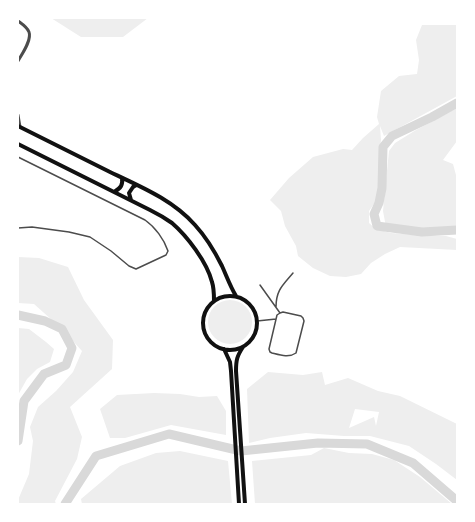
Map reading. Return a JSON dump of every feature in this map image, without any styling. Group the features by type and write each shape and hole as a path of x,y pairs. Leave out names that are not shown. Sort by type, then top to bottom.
{"main road":[{"path":"19,127 136,185 175,207 196,226 214,251 236,296"},
{"path":"18,144 164,217 190,242 196,251 210,276 214,290 214,301"},
{"path":"114,192 122,186 122,178"},
{"path":"131,200 129,196 130,193 133,186 136,185"},
{"path":"236,296 248,302 252,307 256,314 256,329 250,342 244,346 238,349 224,349 212,343 208,338 204,332 203,318 209,306 220,297 236,296"},
{"path":"244,346 236,360 245,504"},
{"path":"224,349 228,356 231,371 239,504"}],"street":[{"path":"18,21 26,27 30,36 29,41 18,61"},
{"path":"18,116 19,127"}],"lane":[{"path":"18,157 145,220 152,225 168,251 166,256 136,269 129,266 111,251 90,237 69,232 32,227 18,228"},
{"path":"276,307 276,298 279,290 293,273"},
{"path":"260,284 280,312 302,316 303,318 304,321 296,353 290,356 272,353 269,349 277,315 280,312"},
{"path":"257,321 276,320"}],"shaded area":[{"path":"51,18 148,18 123,37 81,37"},
{"path":"422,25 457,25 457,96 384,136 380,126 381,140 379,155 379,185 376,201 369,211 369,223 376,229 391,233 446,236 457,239 457,250 400,247 371,263 361,274 346,277 330,276 313,268 298,256 296,246 285,226 281,211 270,200 289,178 313,157 343,149 352,150 379,124 377,117 381,91 399,76 417,74 419,60 416,40"},
{"path":"457,108 457,141 443,160 453,164 457,176 457,227 386,227 383,211 389,151 395,143"},
{"path":"18,257 39,258 68,267 84,300 113,340 112,369 70,407 82,437 77,459 55,501 56,504 18,504 18,500 29,474 33,441 30,427 38,407 56,391 73,372 82,351 62,329 34,304 18,303"},
{"path":"226,300 234,300 239,301 246,306 251,313 251,331 246,338 239,343 226,344 218,341 211,334 208,326 208,318 211,310 218,303"},
{"path":"18,328 29,329 54,349 50,362 37,369 27,379 18,395"},
{"path":"268,372 303,375 322,372 325,385 348,378 378,391 400,396 457,424 457,480 409,446 370,436 344,436 306,433 270,438 249,443 247,389","holes":["355,409 379,412 376,426 374,417 349,428"]},
{"path":"154,393 180,394 199,397 217,396 226,411 226,435 171,425 125,438 110,438 100,409 117,395"},
{"path":"324,448 349,453 372,454 394,460 420,477 452,504 255,504 252,461 311,455"},
{"path":"180,451 228,461 232,504 82,504 81,499 120,466 156,453"}],"waterway":[{"path":"457,103 392,136 383,147 382,188 379,203 374,214 377,226 422,232 457,230"},
{"path":"18,315 45,321 62,329 72,348 66,365 44,374 24,401 18,441"},
{"path":"65,504 96,456 169,434 241,451 318,443 367,444 413,463 457,501"}]}
